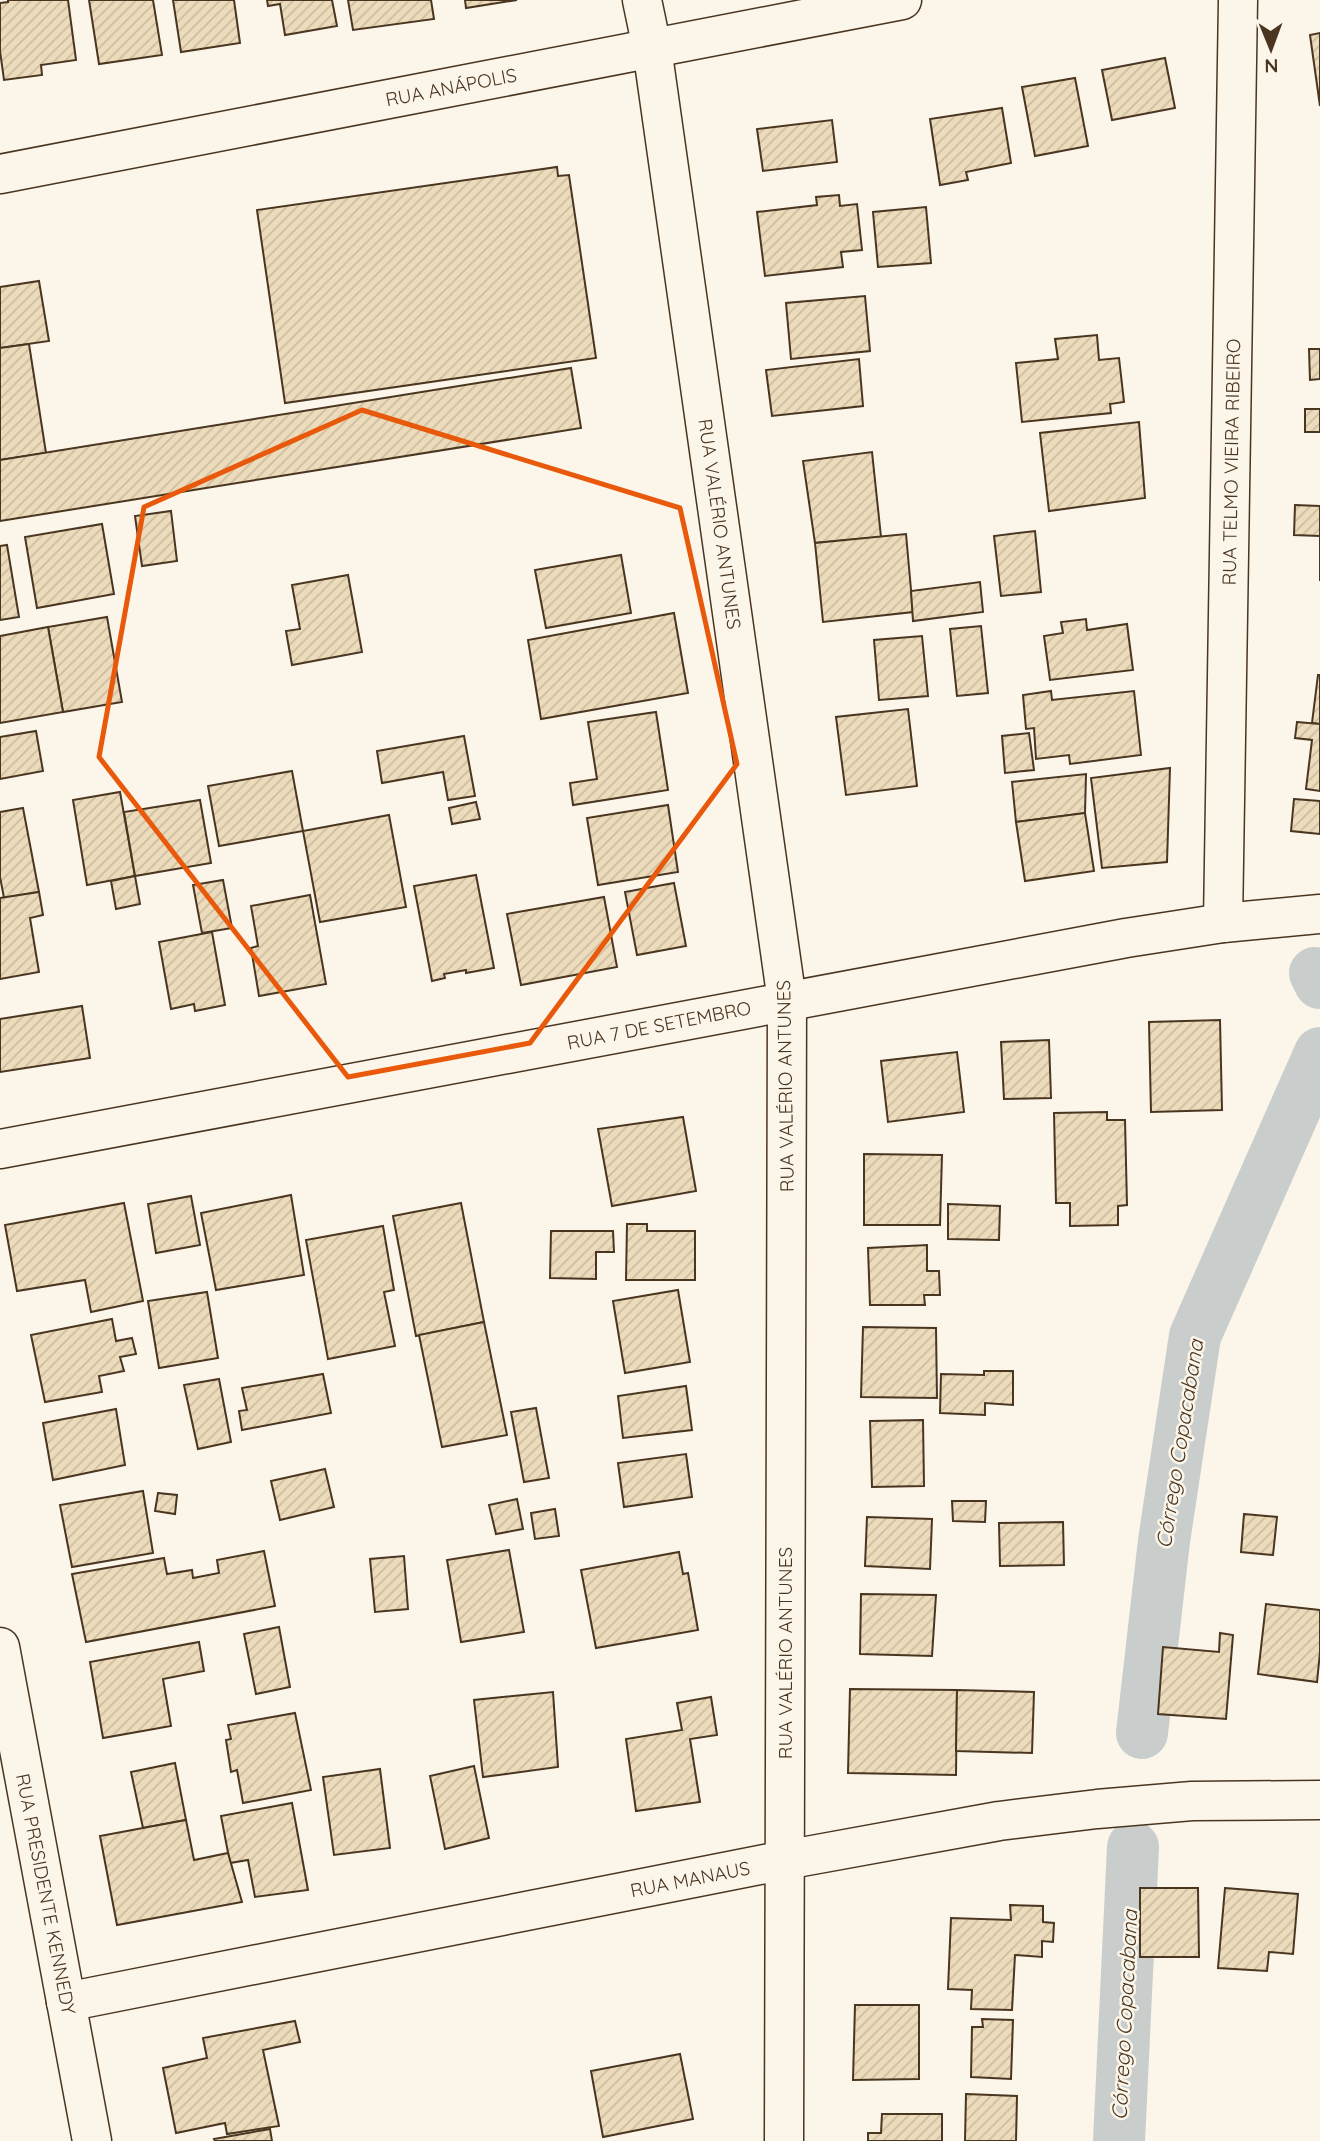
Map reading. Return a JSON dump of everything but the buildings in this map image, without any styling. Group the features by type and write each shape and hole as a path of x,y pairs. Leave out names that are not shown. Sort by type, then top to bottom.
{"street":[{"name":"RUA VALÉRIO ANTUNES","path":"642,0 652,48 787,1001 784,2141"},
{"name":"RUA ANÁPOLIS","path":"0,174 902,0"},
{"name":"RUA TELMO VIEIRA RIBEIRO","path":"1223,923 1238,0"},
{"name":"RUA 7 DE SETEMBRO","path":"0,1149 1126,938 1223,923 1320,914"},
{"name":"RUA PRESIDENTE KENNEDY","path":"0,1647 92,2141"},
{"name":"RUA MANAUS","path":"66,2002 785,1860 999,1821 1192,1801 1320,1800"}],"highlighted area":[{"path":"362,410 680,508 737,764 530,1043 348,1077 99,757 144,507"}],"waterway":[{"name":"Córrego Copacabana","path":"1315,973 1320,983"},
{"name":"Córrego Copacabana","path":"1142,1733 1164,1541 1195,1336 1320,1053"},
{"name":"Córrego Copacabana","path":"1119,2141 1133,1847"}]}
